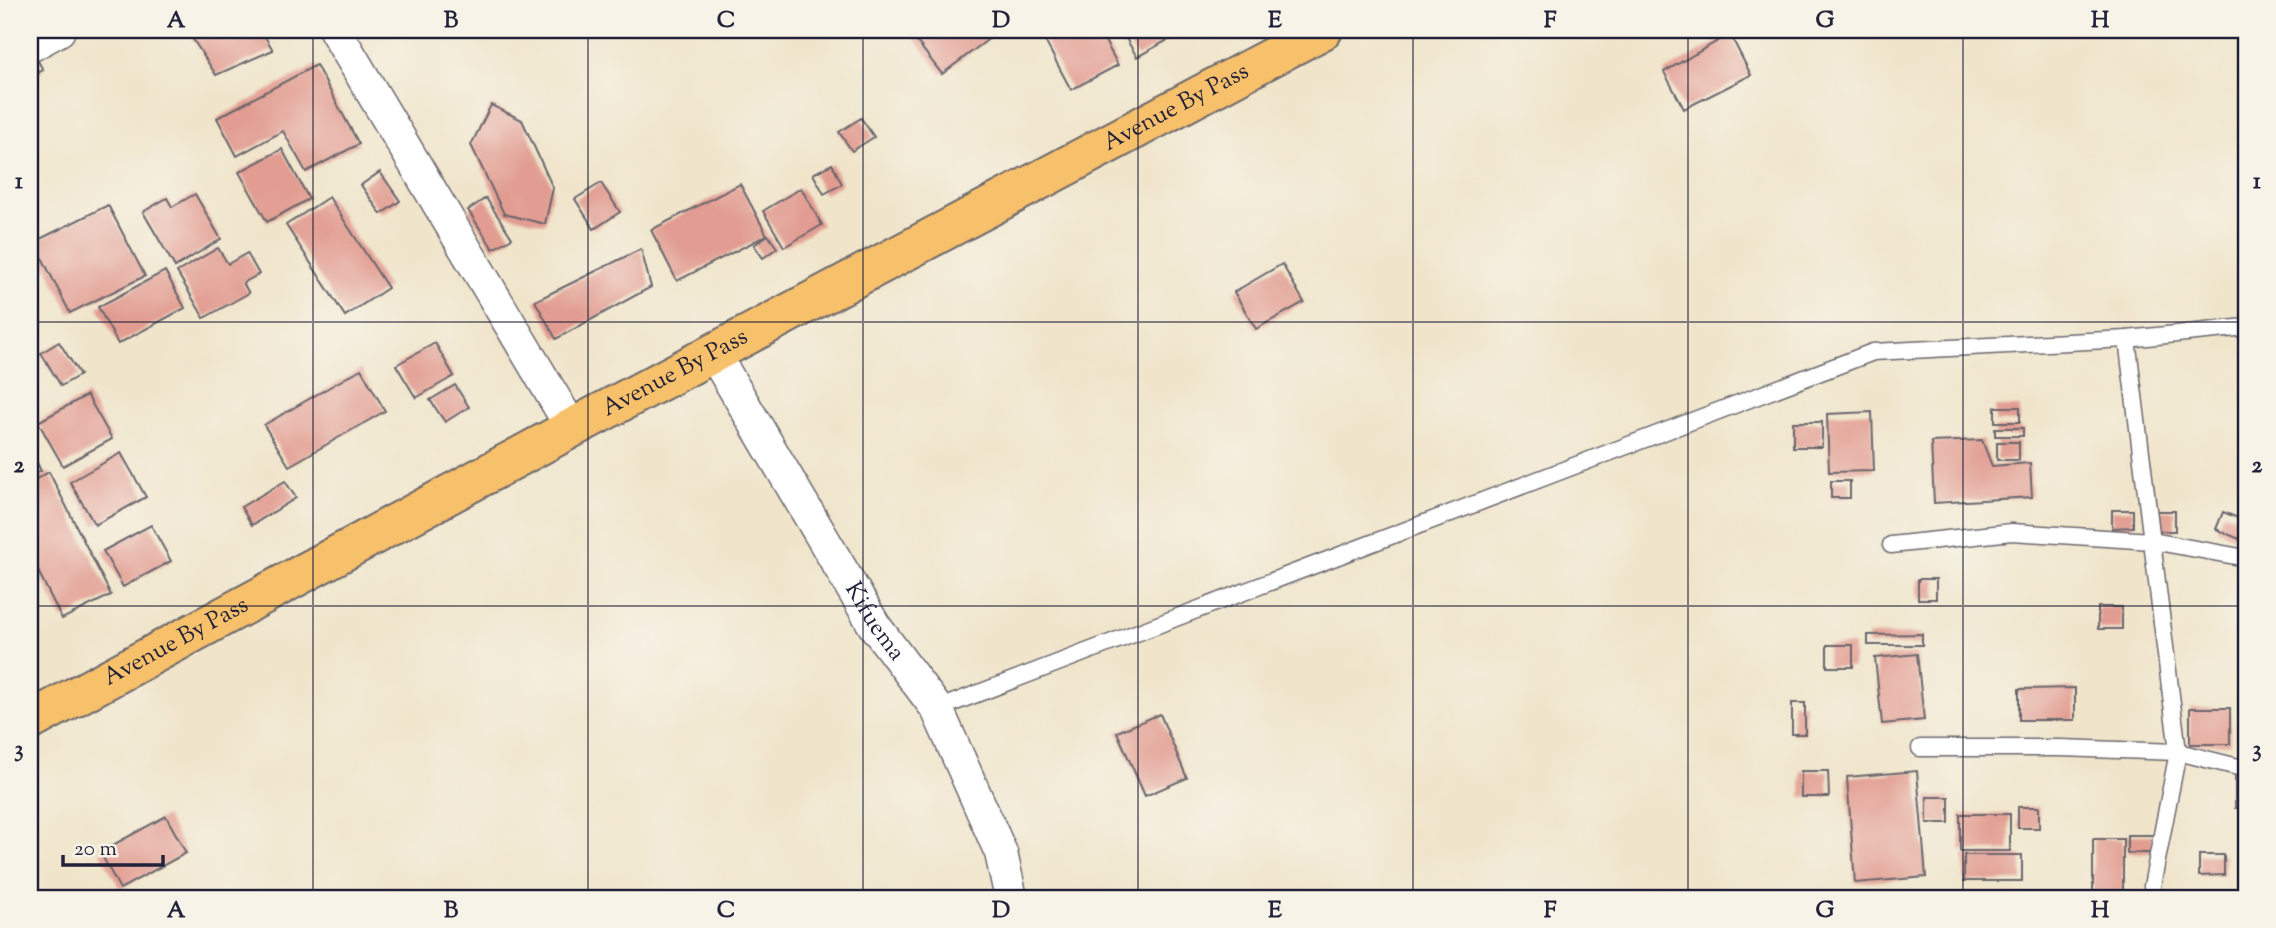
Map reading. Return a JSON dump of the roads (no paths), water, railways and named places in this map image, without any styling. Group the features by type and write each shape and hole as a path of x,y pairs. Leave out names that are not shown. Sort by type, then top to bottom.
{"highway":[{"name":"Avenue By Pass","path":"30,721 572,428 1323,30"}],"street":[{"path":"30,47 59,30"},
{"path":"335,30 572,428"},
{"name":"Kifuema","path":"714,354 874,625 937,709 1002,853 1011,898"}],"lane":[{"path":"937,709 1873,352 2127,339 2246,327"},
{"path":"2127,339 2178,752 2152,886"},
{"path":"1891,545 2012,532 2152,541 2246,558"},
{"path":"1920,748 2060,748 2178,752 2246,769"}]}
